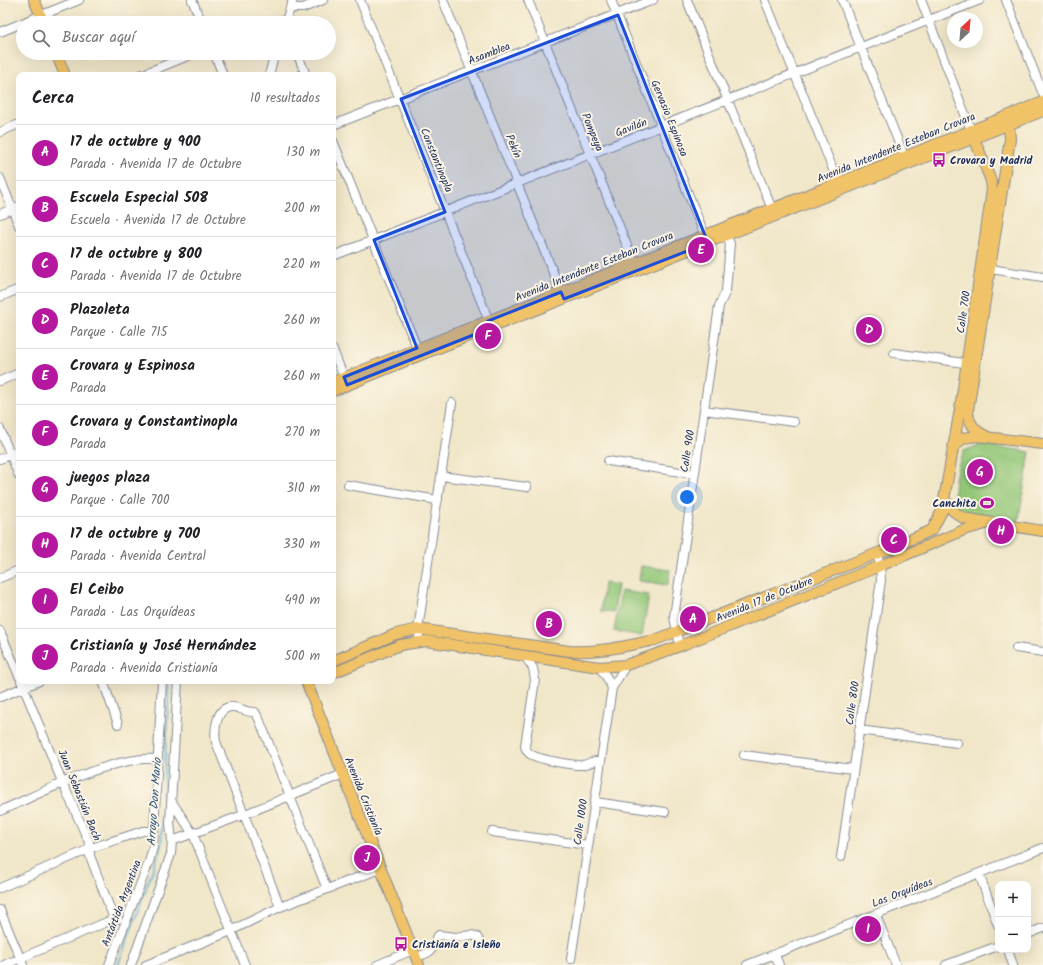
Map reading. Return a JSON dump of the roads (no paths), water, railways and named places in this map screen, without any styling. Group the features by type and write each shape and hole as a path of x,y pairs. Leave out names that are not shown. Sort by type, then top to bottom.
{"main road":[{"path":"34,0 41,16"},
{"path":"59,60 64,72"},
{"name":"Avenida Intendente Esteban Crovara","path":"1007,121 1043,102"},
{"name":"Avenida Intendente Esteban Crovara","path":"336,382 345,381 973,134 1007,121 1043,111"},
{"name":"Calle 700","path":"986,436 975,430 968,414 972,364 986,269 1010,139 1007,121"},
{"name":"Calle 700","path":"973,134 992,185 986,269"},
{"name":"Avenida Intendente Esteban Crovara","path":"706,239 727,236 774,213"},
{"name":"Calle 700","path":"945,500 954,447 972,364"},
{"name":"Avenida Intendente Esteban Crovara","path":"336,388 345,381"},
{"path":"954,447 963,438 969,436 986,436 1043,444"},
{"path":"945,500 952,510 963,518 1043,531"},
{"name":"Avenida 17 de Octubre","path":"336,660 396,634 418,629 581,652 626,646 655,640 878,553 932,530 940,518 945,500"},
{"name":"Avenida 17 de Octubre","path":"336,672 400,645 420,641 599,667 626,665 680,646 880,566 964,530 988,522"},
{"name":"Avenida Cristianía","path":"310,684 342,774 416,958"}],"street":[{"path":"48,16 79,0"},
{"path":"192,0 199,16"},
{"path":"288,16 292,4 303,8 323,0"},
{"name":"Constantinopla","path":"360,0 490,324"},
{"name":"Pekín","path":"443,0 562,296"},
{"name":"Pompeya","path":"528,0 636,267"},
{"name":"Gervasio Espinosa","path":"611,0 706,239"},
{"name":"Asamblea","path":"336,124 618,15 653,0"},
{"path":"687,0 774,213"},
{"path":"765,0 840,186"},
{"path":"842,0 906,160"},
{"path":"921,0 973,134"},
{"name":"Gavilán","path":"336,255 980,0"},
{"path":"1006,0 1043,94"},
{"path":"0,32 16,27"},
{"path":"148,72 178,60"},
{"path":"217,60 222,72"},
{"path":"269,72 273,60"},
{"path":"300,60 305,72"},
{"path":"0,132 16,125"},
{"path":"336,148 418,352"},
{"path":"0,178 16,208 0,214"},
{"name":"Calle 900","path":"680,646 674,617 719,306 726,291 730,244 727,236"},
{"path":"986,269 1043,277"},
{"path":"0,297 16,290"},
{"path":"894,353 972,364"},
{"path":"336,358 345,381"},
{"path":"0,381 16,374"},
{"path":"420,641 418,629 452,402"},
{"path":"704,410 794,422"},
{"path":"0,429 16,469"},
{"path":"0,459 16,452"},
{"path":"608,461 694,474"},
{"path":"441,476 527,488"},
{"path":"348,485 438,500"},
{"name":"Calle 800","path":"841,857 881,580 878,553"},
{"path":"0,578 16,571"},
{"path":"0,631 16,669"},
{"path":"1016,648 1043,652"},
{"path":"580,664 581,652"},
{"path":"524,655 533,668 535,680 525,746 528,752 534,756 578,765 595,760 600,761"},
{"name":"Calle 1000","path":"571,959 612,688 626,665"},
{"path":"599,667 606,676 612,688"},
{"path":"0,697 22,684"},
{"name":"Juan Sebastián Bach","path":"22,684 90,849 90,856 114,919"},
{"path":"103,684 118,724"},
{"name":"Antártida Argentina","path":"109,965 149,862 153,847 158,777 157,759 162,684"},
{"path":"132,964 169,862 172,841 170,823 178,684"},
{"path":"280,907 243,815 215,734 219,715 223,710 229,707 255,712 261,722 327,889"},
{"path":"859,730 957,743"},
{"path":"744,755 853,769"},
{"path":"0,811 119,762 143,758 157,759"},
{"path":"172,841 243,815 342,774"},
{"path":"172,802 192,834 245,965"},
{"path":"594,802 665,812"},
{"path":"0,888 90,849 144,831 154,831"},
{"path":"492,832 588,845"},
{"name":"Las Orquídeas","path":"747,965 1043,848"},
{"path":"146,965 231,930 280,907 380,868"},
{"path":"978,874 995,917"},
{"path":"0,910 22,962"},
{"path":"876,915 896,965"},
{"path":"4,965 22,962 114,919 125,921"},
{"path":"1031,933 1043,928"},
{"path":"377,965 416,958 431,951 434,947 436,938 439,935 455,937 472,935 477,937 480,942"},
{"path":"946,965 995,947"},
{"path":"1009,953 1013,965"},
{"path":"775,955 779,965"}],"waterway":[{"name":"Arroyo Don Mario","path":"118,965 161,847 169,684"}],"place":[{"name":"Crovara y Madrid","path":"939,160"},
{"name":"Crovara y Espinosa","path":"701,250"},
{"name":"Plazoleta","path":"869,330"},
{"name":"Crovara y Constantinopla","path":"488,336"},
{"name":"juegos plaza","path":"980,472"},
{"name":"Canchita","path":"987,503"},
{"name":"17 de octubre y 700","path":"1001,531"},
{"name":"17 de octubre y 800","path":"894,540"},
{"name":"17 de octubre y 900","path":"693,619"},
{"name":"Escuela Especial 508","path":"549,624"},
{"name":"Cristianía y José Hernández","path":"367,858"},
{"name":"El Ceibo","path":"868,929"},
{"name":"Cristianía e Isleño","path":"401,944"}]}
